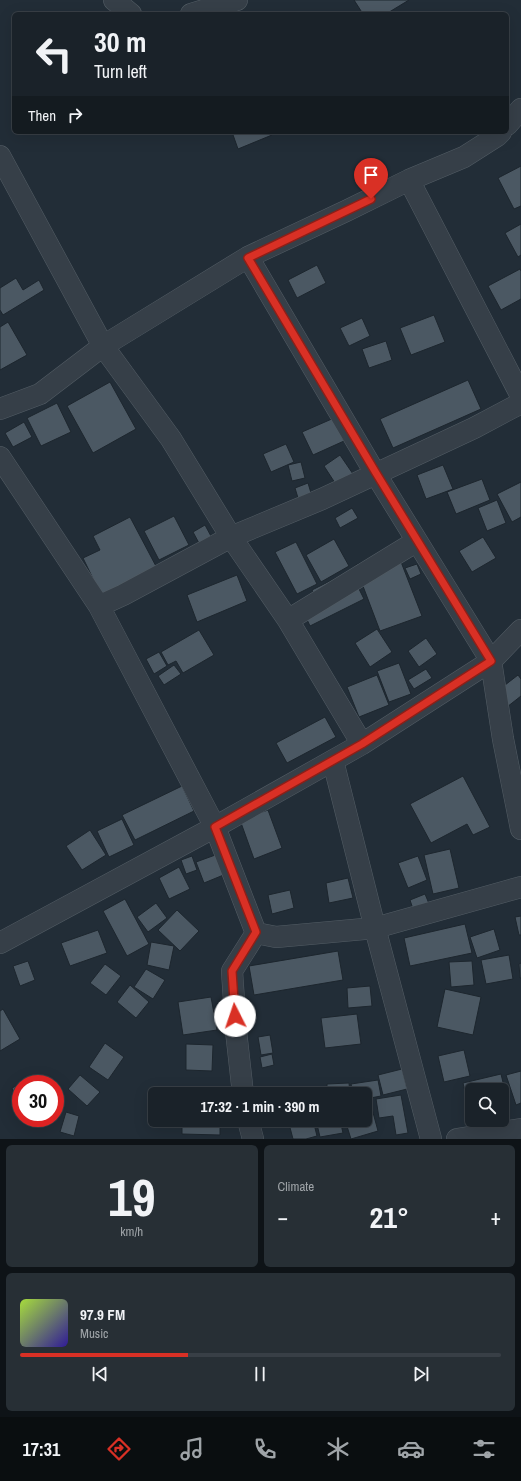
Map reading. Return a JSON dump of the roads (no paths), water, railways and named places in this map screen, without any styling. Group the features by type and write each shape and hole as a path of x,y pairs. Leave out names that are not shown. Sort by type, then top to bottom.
{"street":[{"path":"114,0 129,12"},
{"path":"198,12 237,0"},
{"path":"509,123 521,109"},
{"path":"0,409 40,394 103,346 248,258 409,180 464,157 499,134"},
{"path":"0,156 103,346 171,439 231,537 288,620 362,744"},
{"path":"409,180 521,396"},
{"path":"248,258 417,541 491,661 503,739 521,828"},
{"path":"99,606 123,595 231,537 322,499 474,428 521,403"},
{"path":"0,457 99,606 215,827 256,932"},
{"path":"288,620 417,541"},
{"path":"0,943 215,827 333,761 491,661 517,640"},
{"path":"333,761 375,928 431,1139"},
{"path":"256,932 276,937 375,928 521,887"},
{"path":"242,1087 236,1031 232,971 256,932"},
{"path":"250,1127 253,1139"},
{"path":"457,1139 521,1130"}]}
